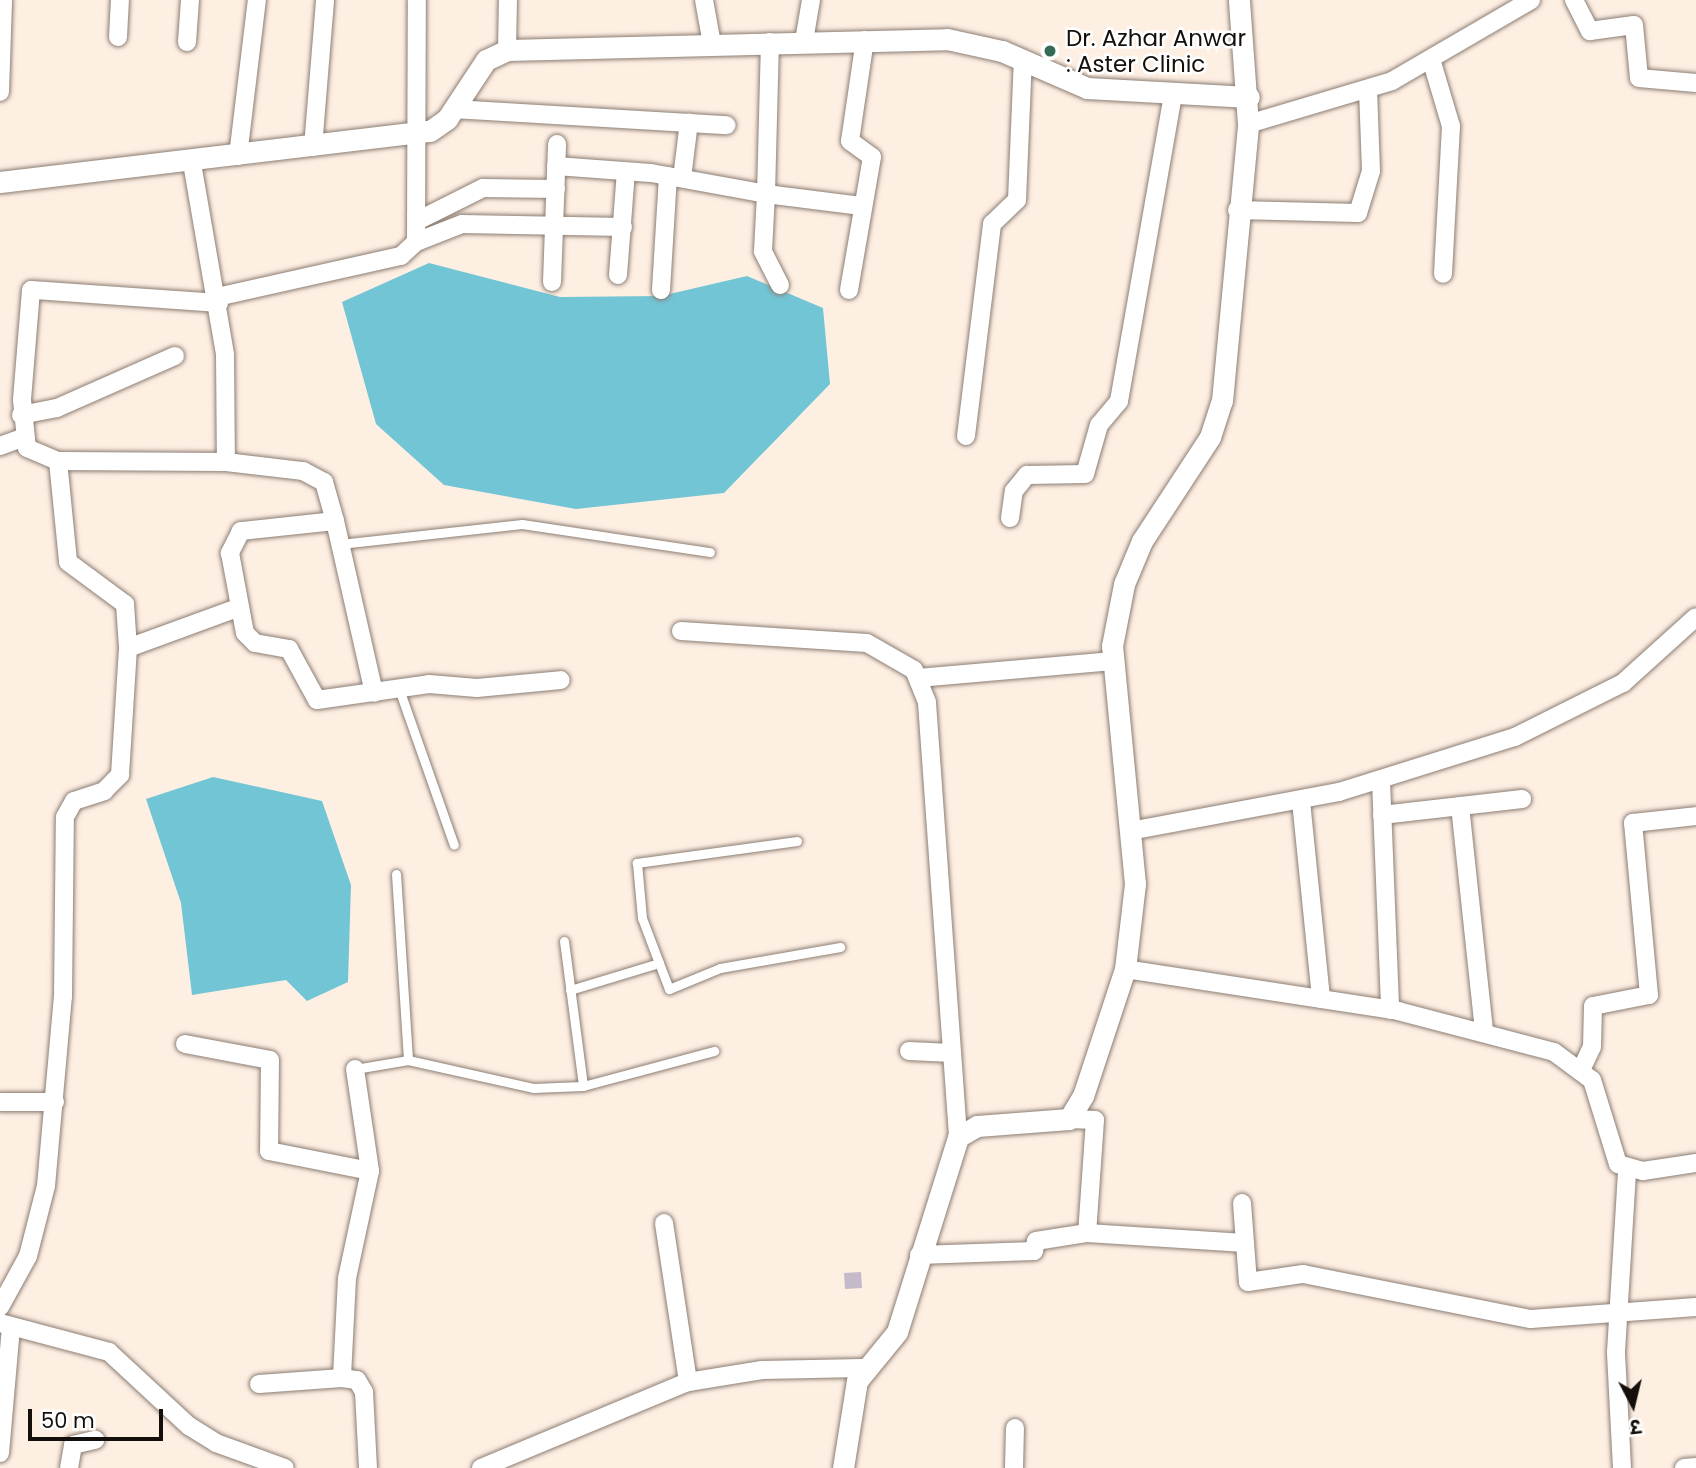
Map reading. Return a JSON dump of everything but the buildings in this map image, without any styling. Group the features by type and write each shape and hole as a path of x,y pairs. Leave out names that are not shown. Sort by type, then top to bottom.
{"street":[{"path":"0,92 3,0"},
{"path":"118,37 120,0"},
{"path":"187,42 190,0"},
{"path":"238,156 257,0"},
{"path":"313,147 325,0"},
{"path":"416,242 420,134 417,0"},
{"path":"508,0 508,50"},
{"path":"704,0 712,44"},
{"path":"804,41 811,0"},
{"path":"1069,1119 1083,1097 1125,969 1134,926 1130,831 1113,661 1124,584 1142,541 1217,423 1248,124 1249,97 1239,0"},
{"path":"1248,124 1368,89 1431,59 1531,0"},
{"path":"1574,0 1590,31 1634,25 1639,78 1696,83"},
{"path":"849,290 871,153 850,141 865,40"},
{"path":"0,182 192,163 420,134 439,127 486,60 508,50 804,41 975,42 1023,59 1087,88 1173,95 1249,97"},
{"path":"770,42 766,194 762,241 780,285"},
{"path":"966,436 992,224 1017,200 1023,59"},
{"path":"1431,59 1451,126 1443,274"},
{"path":"1237,210 1358,213 1371,171 1368,89"},
{"path":"1010,518 1014,491 1027,475 1086,474 1099,425 1119,401 1173,95"},
{"path":"454,109 727,125"},
{"path":"661,290 675,177 690,122"},
{"path":"552,282 557,144"},
{"path":"192,163 218,300 229,392 226,462"},
{"path":"556,166 675,177 766,194 861,206"},
{"path":"618,275 626,172"},
{"path":"417,220 483,188 556,189"},
{"path":"374,693 328,491 316,475 226,462 58,461 35,456 22,438 21,415 31,290 218,300 401,256 416,242 453,225 622,227"},
{"path":"21,415 57,408 175,356"},
{"path":"0,446 22,438"},
{"path":"0,1307 34,1240 55,1102 65,950 65,817 74,801 104,791 120,775 128,649 125,604 68,562 58,461"},
{"path":"335,521 235,533 230,553 249,638 289,649 317,700 398,689 561,680"},
{"path":"128,649 240,607"},
{"path":"1130,831 1301,801 1381,781 1569,714 1623,683 1696,617"},
{"path":"681,631 867,643 899,657 918,678 932,757 958,1137 892,1342 862,1368 843,1468"},
{"path":"918,678 1113,661"},
{"path":"1381,781 1390,1010"},
{"path":"1382,815 1522,799"},
{"path":"1301,801 1321,999"},
{"path":"1460,806 1484,1031"},
{"path":"1582,1069 1592,1047 1593,1006 1649,995 1633,824 1696,816"},
{"path":"1125,969 1390,1010 1484,1031 1554,1052 1582,1069 1597,1093 1613,1154 1627,1170 1618,1308 1622,1468"},
{"path":"186,1044 270,1060 269,1151 370,1171"},
{"path":"909,1051 952,1053"},
{"path":"342,1378 347,1278 370,1171 355,1069"},
{"path":"0,1102 55,1102"},
{"path":"958,1137 977,1126 1069,1119 1095,1120 1087,1233"},
{"path":"1627,1170 1696,1163"},
{"path":"1241,1203 1248,1282 1303,1274 1531,1319 1618,1308 1696,1307"},
{"path":"664,1223 688,1382"},
{"path":"919,1255 1034,1251 1035,1241 1087,1233 1245,1243"},
{"path":"0,1453 6,1326 109,1352 189,1426 216,1443 285,1468"},
{"path":"481,1468 688,1382 762,1370 862,1368"},
{"path":"258,1384 342,1378 357,1380 364,1392 368,1468"},
{"path":"1014,1468 1015,1428"},
{"path":"69,1468 73,1445 95,1440"},
{"path":"1684,1468 1696,1467"}],"lane":[{"path":"340,544 523,524 710,552"},
{"path":"398,689 454,845"},
{"path":"797,841 637,863 642,918 669,989 720,968 840,947"},
{"path":"396,874 408,1060"},
{"path":"564,941 583,1086"},
{"path":"570,990 659,963"},
{"path":"355,1069 408,1060 533,1088 583,1086 714,1051"}],"water":[{"path":"429,263 560,297 661,296 747,276 823,308 830,384 724,493 576,509 444,485 376,424 342,302"},
{"path":"213,777 322,801 351,885 348,982 307,1001 286,980 192,995 181,903 146,799"}],"place":[{"name":"Dr. Azhar Anwar : Aster Clinic","path":"1050,51"}]}
